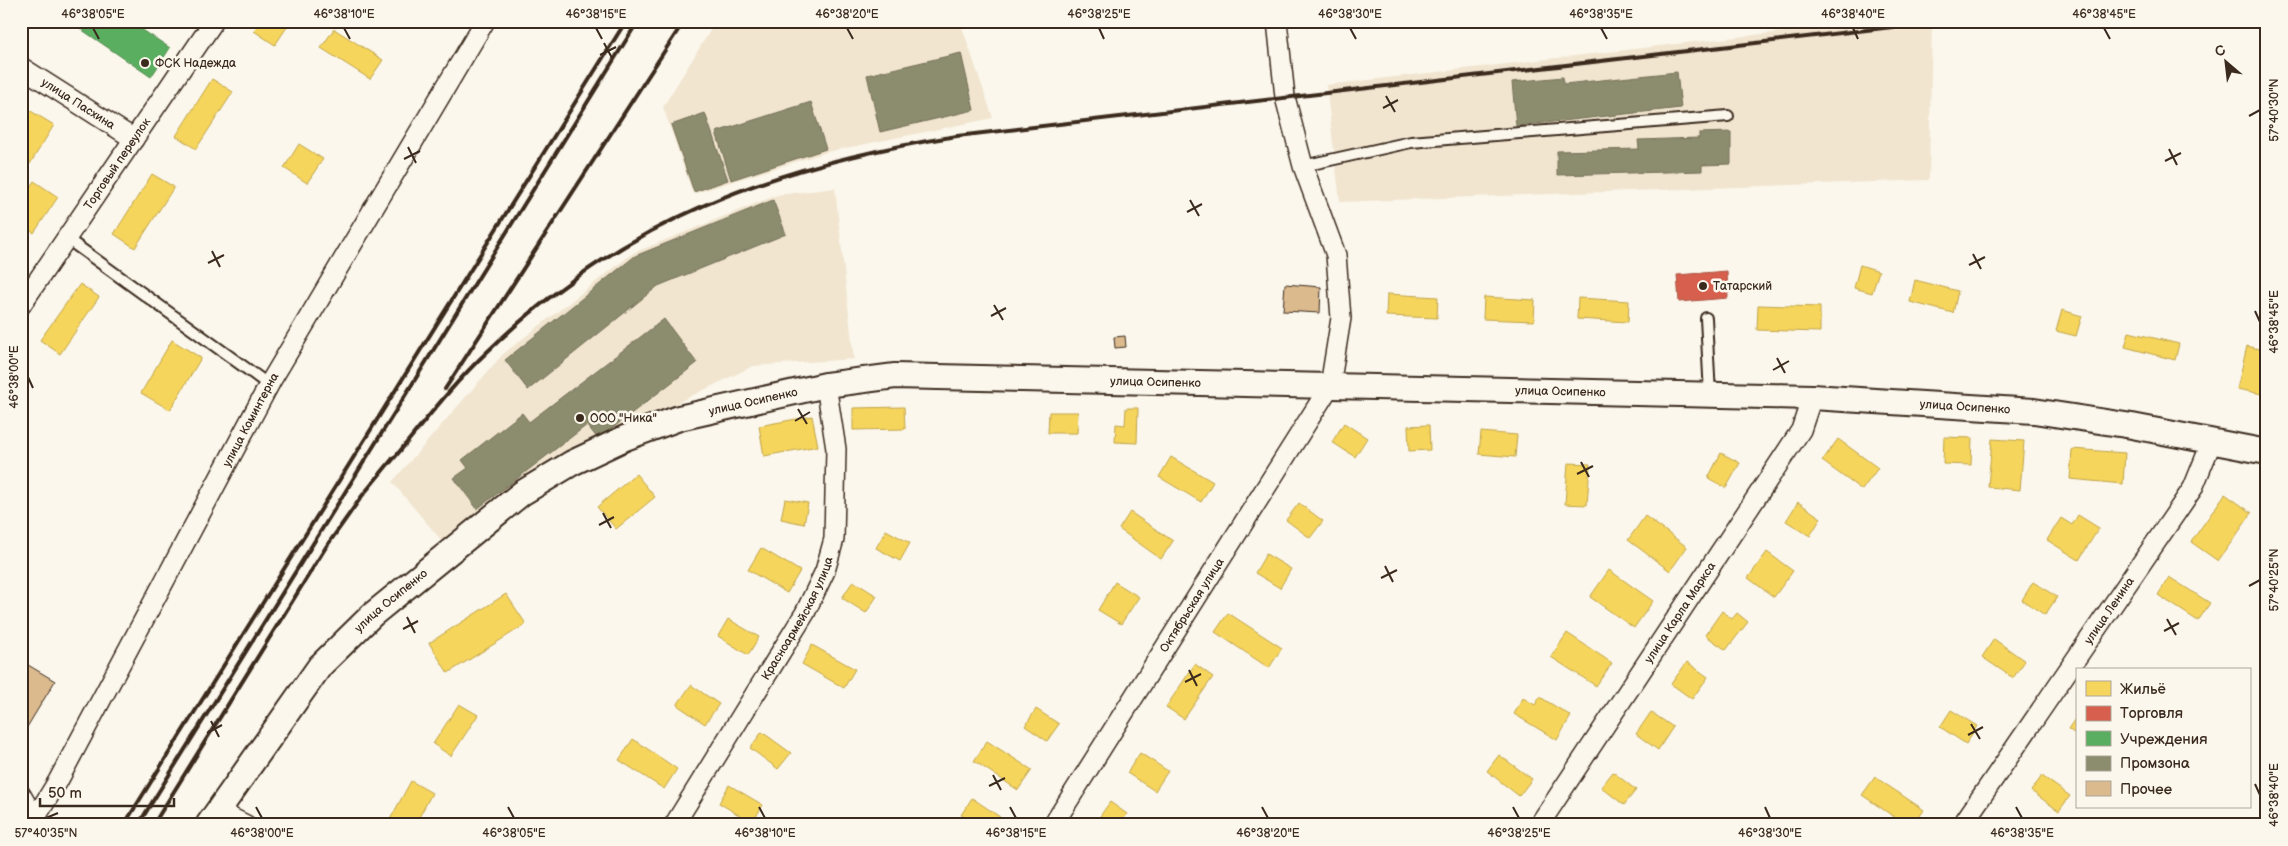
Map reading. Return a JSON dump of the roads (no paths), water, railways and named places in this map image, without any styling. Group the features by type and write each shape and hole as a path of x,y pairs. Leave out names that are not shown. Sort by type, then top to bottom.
{"street":[{"name":"Торговый переулок","path":"21,305 214,21"},
{"name":"улица Коминтерна","path":"32,821 58,781 269,385 485,21"},
{"path":"1277,21 1285,97 1303,166 1336,255 1341,318 1330,386"},
{"name":"улица Пасхина","path":"21,67 134,139"},
{"name":"улица Осипенко","path":"213,818 320,666 372,615 522,493 572,463 625,438 679,418 826,385 895,376 1812,397 2034,411 2132,426 2267,452"},
{"name":"Красноармейская улица","path":"674,825 805,613 826,572 834,539 836,449 826,385"},
{"name":"Октябрьская улица","path":"1053,825 1330,386"},
{"name":"улица Карла Маркса","path":"1539,825 1801,430 1812,397"},
{"name":"улица Ленина","path":"1962,825 2193,488 2212,441"},
{"path":"21,795 32,821"},
{"path":"213,818 246,825"}],"lane":[{"path":"1303,166 1411,142 1728,116"},
{"path":"66,238 269,385"},
{"path":"1706,318 1710,395"}],"railway":[{"path":"124,825 626,21"},
{"path":"138,825 638,21"},
{"path":"445,389 684,21"},
{"path":"390,463 449,392 487,352 539,306 592,267 647,233 704,205 763,182 825,163 890,148 957,136 1944,21"},
{"path":"153,825 326,547 362,496 394,457"}],"place":[{"name":"ФСК Надежда","path":"145,63"},
{"name":"Татарский","path":"1703,286"},
{"name":"ООО \"Ника\"","path":"580,418"}]}
